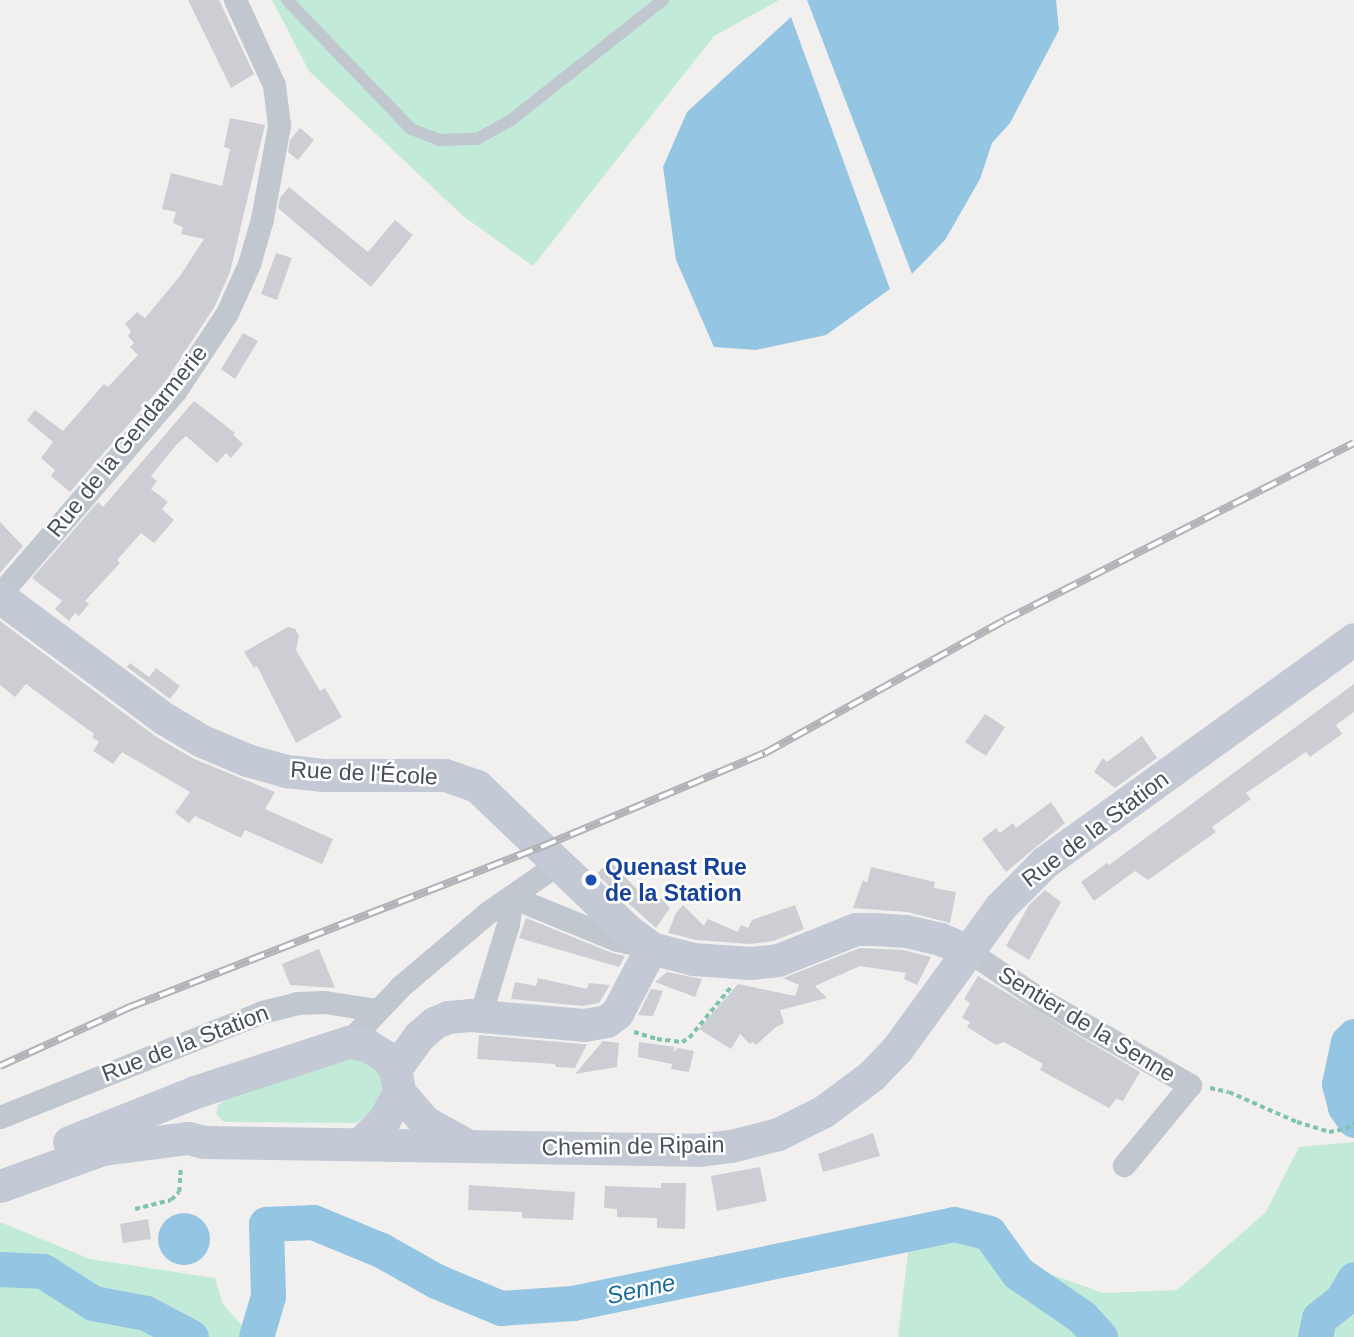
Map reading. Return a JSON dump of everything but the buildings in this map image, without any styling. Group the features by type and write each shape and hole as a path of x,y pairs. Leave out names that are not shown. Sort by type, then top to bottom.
{"street":[{"name":"Rue de la Gendarmerie","path":"0,595 176,390 227,313 249,264 262,219 279,125 274,85 235,0"},
{"name":"Rue de l'École","path":"0,595 165,719 202,741 247,760 286,771 322,775 445,775 477,786 626,929 651,948"},
{"name":"Rue de la Station","path":"968,951 1007,899 1045,862 1354,639"},
{"path":"0,1174 104,1126 348,1042 377,1010 488,913 559,863"},
{"path":"512,897 617,940 692,960 750,963 778,960 856,929 906,931 940,939 968,951"},
{"path":"480,1016 508,924 512,897"},
{"path":"360,1144 384,1120 397,1080 419,1035 434,1023 454,1016 584,1025 611,1018 623,1004 651,948"},
{"name":"Chemin de Ripain","path":"0,1185 103,1149 196,1140 698,1150 731,1146 778,1134 824,1111 871,1076 897,1049 968,951"},
{"name":"Sentier de la Senne","path":"968,951 1040,999 1191,1085 1124,1165"},
{"name":"Rue de la Station","path":"0,1117 262,1012 297,1003 324,1002 377,1010"},
{"path":"348,1042 373,1048 397,1080"},
{"name":"Chemin de Ripain","path":"397,1080 425,1122 471,1146"},
{"path":"196,1140 196,1112 202,1099 218,1086"}],"lane":[{"path":"287,0 411,130 439,140 477,139 511,120 663,0"}],"path":[{"path":"611,1018 640,1034 682,1042 689,1038 750,963"},
{"path":"1229,1092 1297,1122 1329,1132 1346,1129 1354,1123"},
{"path":"135,1209 171,1200 178,1192 177,1179 196,1140"}],"green space":[{"path":"272,0 779,0 714,36 533,266 463,216 309,71"},
{"path":"343,1056 376,1062 387,1097 357,1123 224,1122 216,1114 218,1105 226,1099"},
{"path":"1354,1142 1354,1337 898,1337 909,1245 961,1242 1103,1293 1177,1290 1266,1212 1299,1147"},
{"path":"0,1222 90,1259 215,1278 223,1304 252,1337 0,1337"}],"water":[{"path":"807,0 1056,0 1059,30 1010,123 992,143 980,179 945,240 912,274"},
{"path":"791,17 890,289 826,335 756,350 714,347 676,260 663,167 687,112"},
{"path":"184,1213 194,1215 202,1221 208,1229 208,1249 202,1257 194,1263 184,1265 174,1263 166,1257 160,1249 158,1239 160,1229 166,1221 174,1215"}],"waterway":[{"name":"Senne","path":"1354,1036 1348,1042 1339,1084 1345,1107 1354,1120"},
{"name":"Senne","path":"256,1337 268,1296 266,1224 313,1222 381,1250 436,1281 501,1308 573,1303 954,1224 989,1233 1018,1273 1082,1317 1100,1337"},
{"name":"Senne","path":"0,1269 43,1271 93,1303 146,1313 191,1337"},
{"name":"Senne","path":"1315,1337 1319,1318 1342,1300 1354,1279"}],"railway":[{"path":"0,1066 130,1007 541,847 765,753 1005,620 1354,443"}],"place":[{"name":"Quenast Rue de la Station","path":"591,880"}]}
